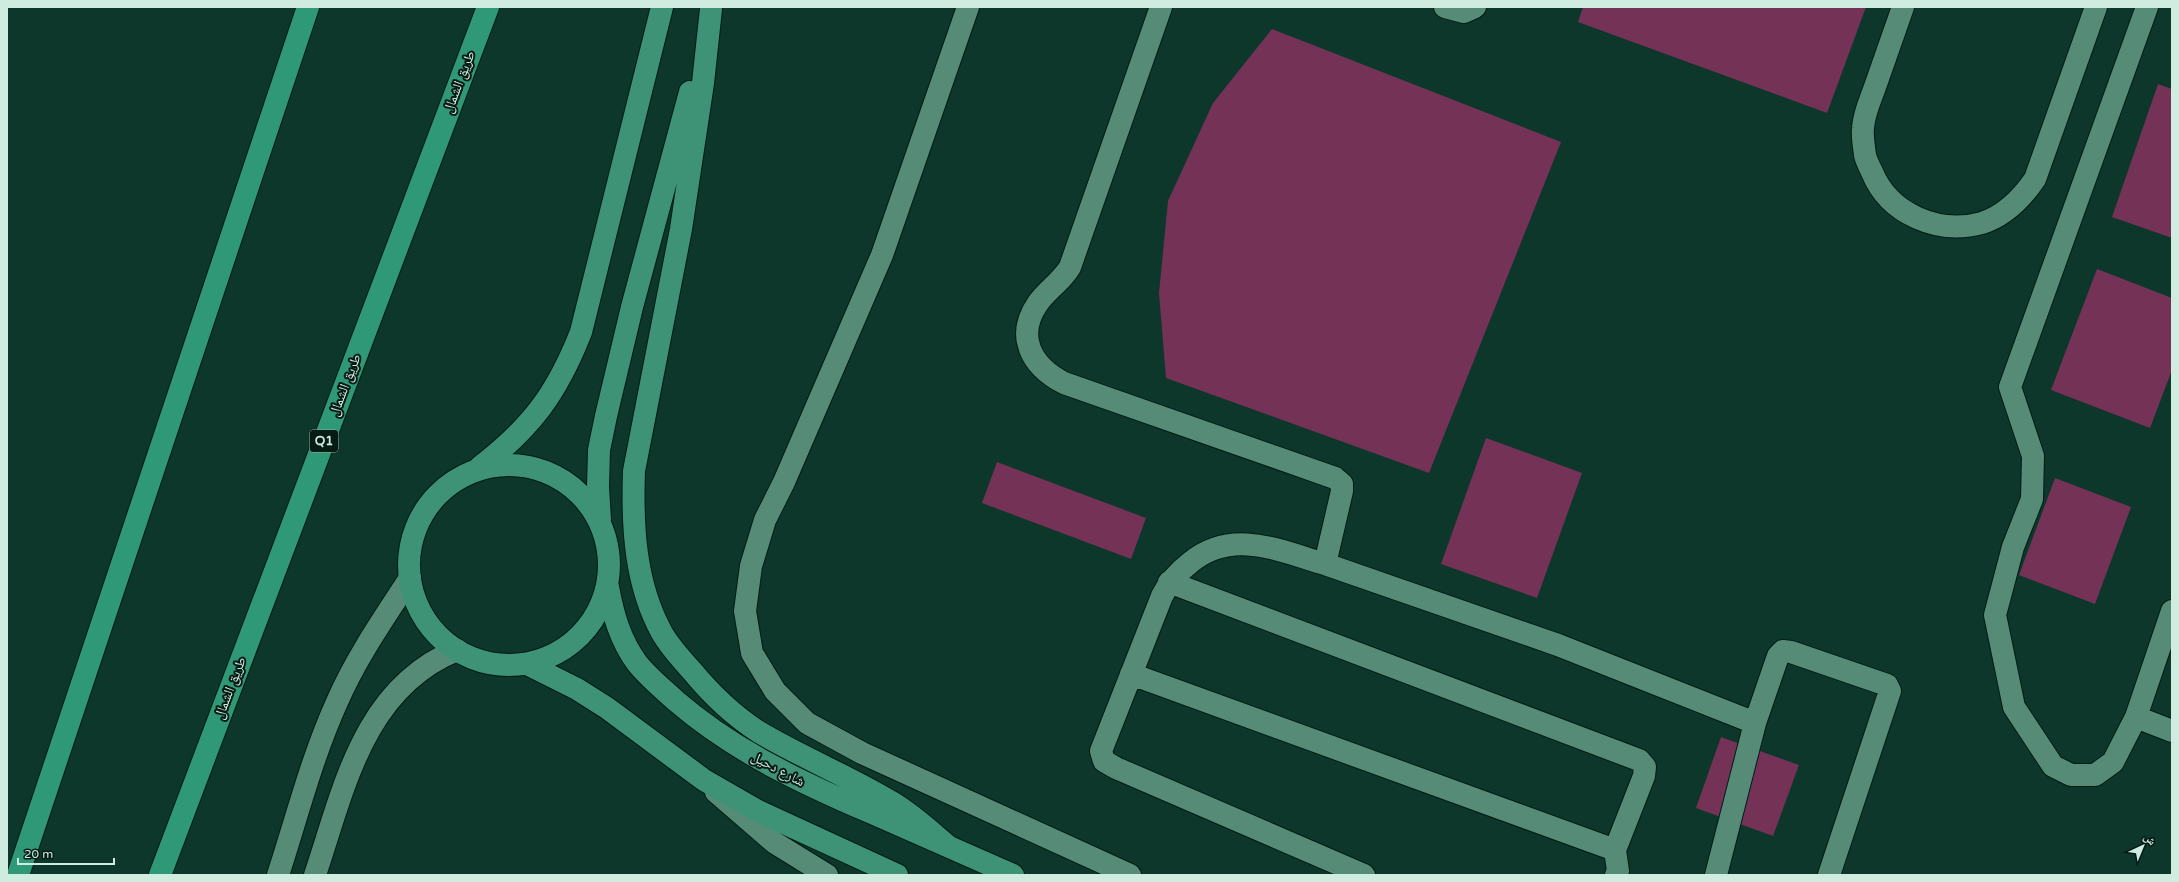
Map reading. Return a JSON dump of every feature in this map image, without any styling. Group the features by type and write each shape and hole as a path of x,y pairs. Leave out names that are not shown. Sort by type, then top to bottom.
{"highway":[{"path":"18,875 308,7"},
{"name":"طريق الشمال","path":"160,875 488,7"}],"main road":[{"path":"662,7 582,332 568,365 551,395 530,423 506,447 479,469 454,481 432,500 418,523 410,550 410,578 418,606 434,631 457,650 479,660 503,665 527,664 555,654 579,637 597,615 608,587 610,558 601,523 598,487 599,450 609,402 711,8"},
{"path":"711,8 703,83 681,229 634,471 633,504 638,568 648,605 663,635 684,662 706,688 731,711 759,731 894,804 922,824 948,846"},
{"path":"479,469 507,464 537,468 563,480 585,498 601,523"},
{"name":"شارع دحيل","path":"608,587 613,614 623,639 637,663 656,683 688,711 729,741 798,781 1013,875"},
{"path":"527,664 577,689 606,708 704,780 758,810 897,875"}],"street":[{"path":"968,7 882,255 784,482 765,520 751,566 745,611 752,653 775,691 807,723 862,753 1130,875"},
{"path":"1161,7 1070,267 1064,276 1039,302 1032,312 1027,333 1028,344 1040,367 1051,376 1064,383 1335,478 1342,484 1342,490 1325,564"},
{"path":"1445,7 1464,12 1475,7"},
{"path":"1903,7 1866,109 1863,128 1866,157 1877,184 1890,200 1907,214 1932,224 1957,226 1982,223 2002,214 2025,194 2035,179 2096,7"},
{"path":"2147,7 2010,387 2033,456 2032,499 2013,547 1995,615 2014,707 2053,766 2070,774 2095,775 2113,762 2165,657 2172,611"},
{"path":"1364,875 1116,768 1104,761 1101,750 1169,582 1203,552 1221,546 1240,543 1261,545 1325,564 1558,645 1755,723"},
{"path":"278,875 322,737 337,701 375,631 410,578"},
{"path":"1131,674 1618,868 1644,776 1645,767 1639,760 1169,582"},
{"path":"315,875 353,762 365,736 380,711 399,689 420,669 436,659 457,650"},
{"path":"1716,875 1755,723 1778,656 1783,652 1791,652 1887,685 1890,688 1829,875"},
{"path":"2136,716 2172,731"},
{"path":"704,780 752,826 775,844 827,875"}],"building":[{"path":"1583,7 1866,7 1827,113 1578,22"},
{"path":"1272,29 1561,142 1429,473 1166,378 1159,293 1168,201 1213,103"},
{"path":"2158,84 2172,89 2172,238 2112,217"},
{"path":"2097,269 2172,298 2172,370 2150,428 2051,390"},
{"path":"1486,438 1582,473 1537,598 1441,564"},
{"path":"997,462 1146,518 1131,559 982,503"},
{"path":"2055,478 2131,507 2095,604 2019,575"},
{"path":"1721,737 1799,765 1773,836 1696,808"}]}
